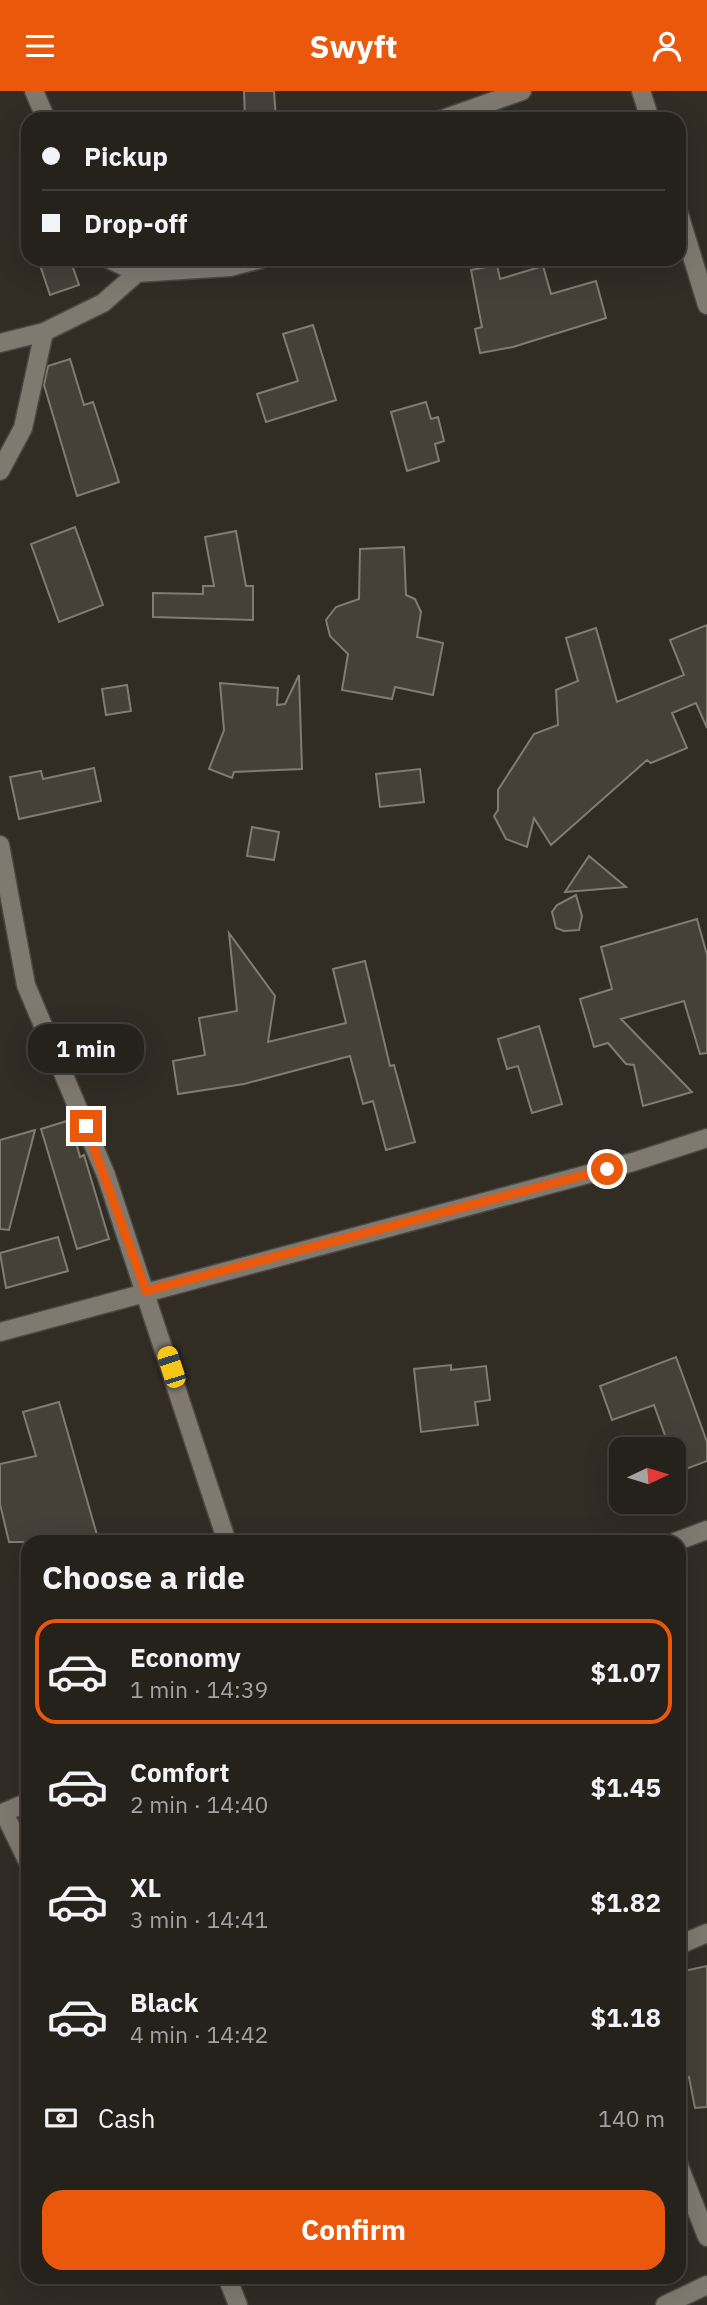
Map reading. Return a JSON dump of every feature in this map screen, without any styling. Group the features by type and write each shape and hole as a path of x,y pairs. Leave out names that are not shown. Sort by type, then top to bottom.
{"street":[{"path":"34,91 43,112"},
{"path":"463,112 522,91"},
{"path":"641,91 648,112"},
{"path":"686,237 707,305"},
{"path":"122,266 137,273 234,266"},
{"path":"0,343 44,333 103,303 145,266"},
{"path":"0,471 23,428 44,333"},
{"path":"0,845 26,985 106,1175 225,1535"},
{"path":"0,1332 633,1162 707,1138"},
{"path":"686,1538 707,1530"},
{"path":"21,1805 2,1814 21,1849"},
{"path":"686,1942 707,1933"},
{"path":"686,2184 707,2237"},
{"path":"229,2284 238,2305"},
{"path":"666,2305 707,2285"}],"building":[{"path":"244,91 274,91 276,112 245,112"},
{"path":"40,266 72,266 79,285 50,295"},
{"path":"497,266 500,279 543,266 551,294 596,281 606,318 513,347 480,353 475,329 482,327 471,270"},
{"path":"313,325 336,400 266,422 257,394 298,381 283,334"},
{"path":"70,359 84,405 93,402 119,482 77,496 44,385 48,366"},
{"path":"426,402 431,419 438,417 444,441 435,444 439,461 407,471 391,412"},
{"path":"75,527 103,605 59,622 31,544"},
{"path":"236,531 246,586 253,586 253,620 153,617 153,593 203,594 203,586 214,586 205,537"},
{"path":"404,547 406,595 415,599 421,612 417,637 443,643 433,695 395,687 392,699 342,690 348,654 330,636 326,620 336,607 359,599 360,549"},
{"path":"707,625 707,728 696,703 672,713 687,748 651,763 647,760 551,845 534,818 527,847 506,839 494,816 498,810 498,790 534,734 558,725 556,690 578,681 566,638 596,628 617,702 684,675 670,640"},
{"path":"299,675 302,769 234,772 232,778 209,769 224,730 220,683 278,688 277,705 285,704"},
{"path":"127,685 131,711 106,715 102,689"},
{"path":"94,768 101,801 19,819 10,777 41,771 43,779"},
{"path":"420,769 424,802 380,807 376,774"},
{"path":"252,827 279,832 274,860 247,856"},
{"path":"589,856 626,887 565,892"},
{"path":"576,895 582,916 579,930 564,931 556,928 552,912 557,905"},
{"path":"697,919 707,955 707,1053 700,1054 684,1001 621,1019 692,1092 643,1106 634,1065 626,1064 608,1043 594,1047 580,999 612,989 601,947"},
{"path":"229,933 275,996 268,1042 346,1023 333,969 365,961 390,1066 394,1065 415,1142 386,1150 373,1101 363,1104 350,1056 244,1084 178,1094 173,1061 205,1055 199,1018 237,1011"},
{"path":"539,1026 562,1104 532,1113 518,1066 507,1069 498,1039"},
{"path":"70,1120 80,1157 84,1155 109,1239 77,1249 41,1129"},
{"path":"35,1130 9,1230 0,1229 0,1140"},
{"path":"58,1237 68,1271 6,1288 0,1253"},
{"path":"676,1357 707,1442 707,1461 686,1469 686,1437 666,1437 654,1405 612,1420 600,1386"},
{"path":"451,1365 451,1370 486,1366 490,1400 475,1402 478,1425 421,1432 414,1369"},
{"path":"59,1402 97,1535 21,1535 21,1542 9,1542 0,1504 0,1464 36,1456 23,1412"},
{"path":"707,1966 707,2107 695,2108 689,2077 686,2078 686,1970"}],"route":[{"path":"86,1126 146,1291 607,1169"}]}
